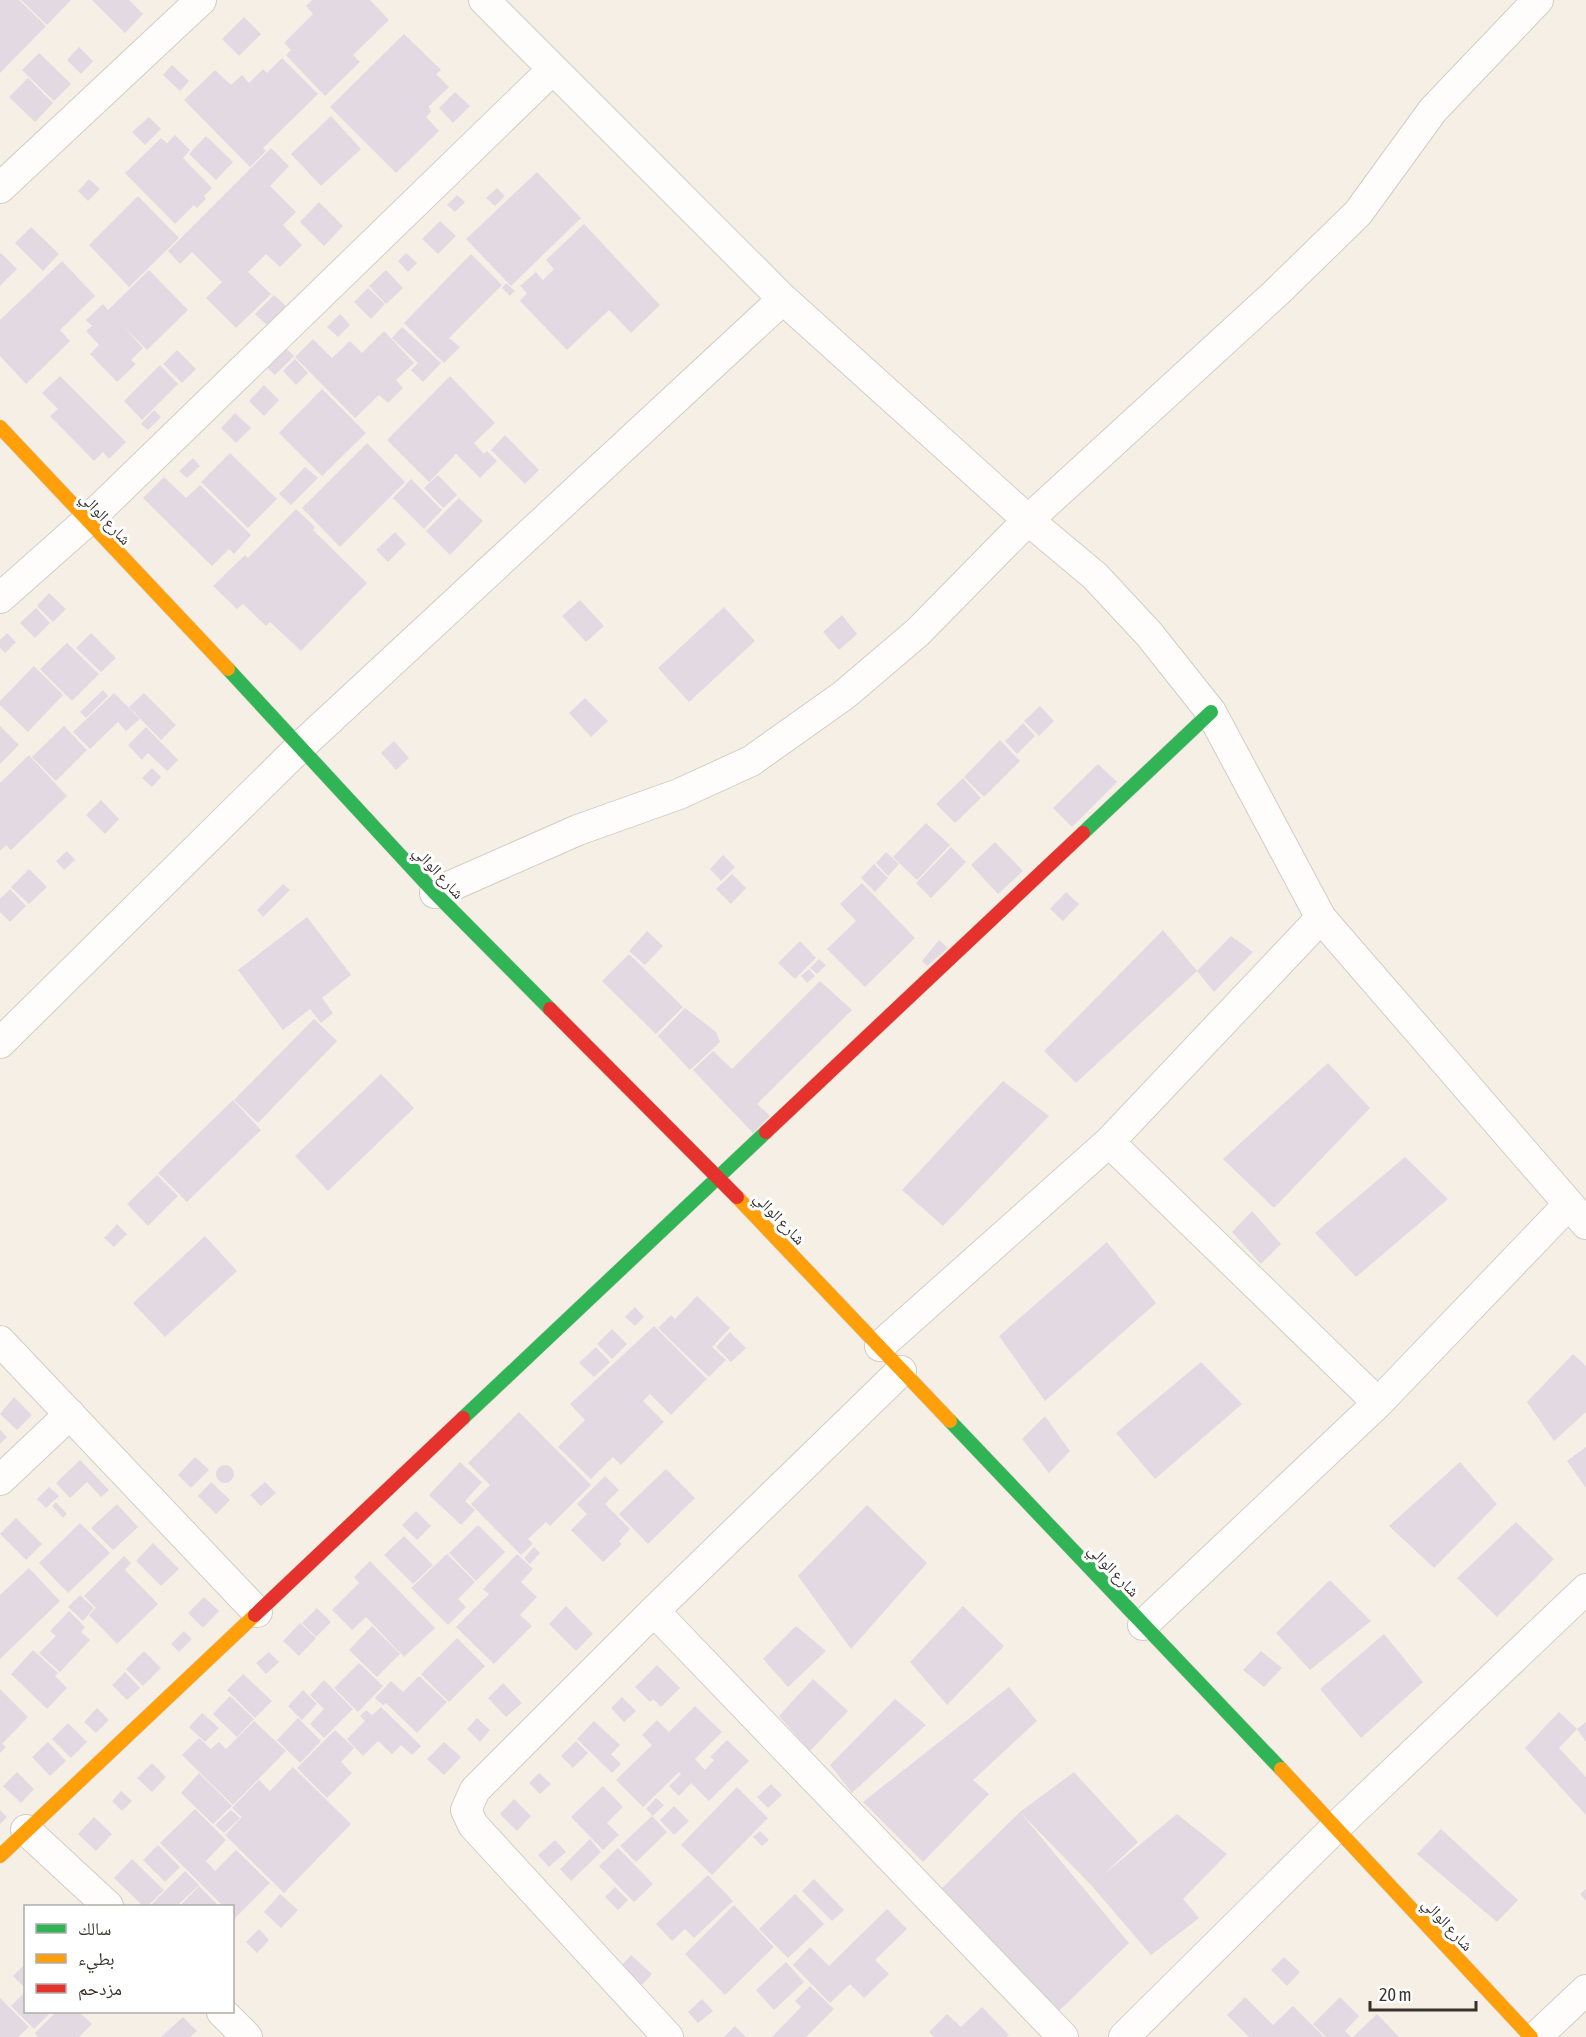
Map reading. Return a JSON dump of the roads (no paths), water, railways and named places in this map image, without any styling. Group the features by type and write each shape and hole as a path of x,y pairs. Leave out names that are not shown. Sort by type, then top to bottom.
{"main road":[{"name":"شارع الوالي","path":"0,427 301,746 435,893 718,1177 880,1346 901,1371 1336,1827 1531,2037"},
{"path":"0,1856 1211,712"}],"street":[{"path":"0,188 201,0"},
{"path":"484,0 783,299 1028,520 1095,576 1149,634 1211,712 1321,918 1577,1214 1143,1625"},
{"path":"435,893 578,830 679,794 751,761 844,695 918,632 1028,520 1277,292 1358,213 1433,110 1538,0"},
{"path":"0,598 87,521 552,70"},
{"path":"0,1043 301,746 783,299"},
{"path":"880,1346 1109,1142 1321,918"},
{"path":"1109,1142 1378,1403"},
{"path":"0,1341 257,1612"},
{"path":"668,2037 473,1825 466,1810 476,1790 654,1611 901,1371"},
{"path":"0,1480 70,1414"},
{"path":"1124,2037 1336,1827 1586,1589"},
{"path":"654,1611 1063,2037"},
{"path":"26,1830 107,1905"},
{"path":"1536,2037 1586,1990"},
{"path":"223,2013 247,2037"}]}
